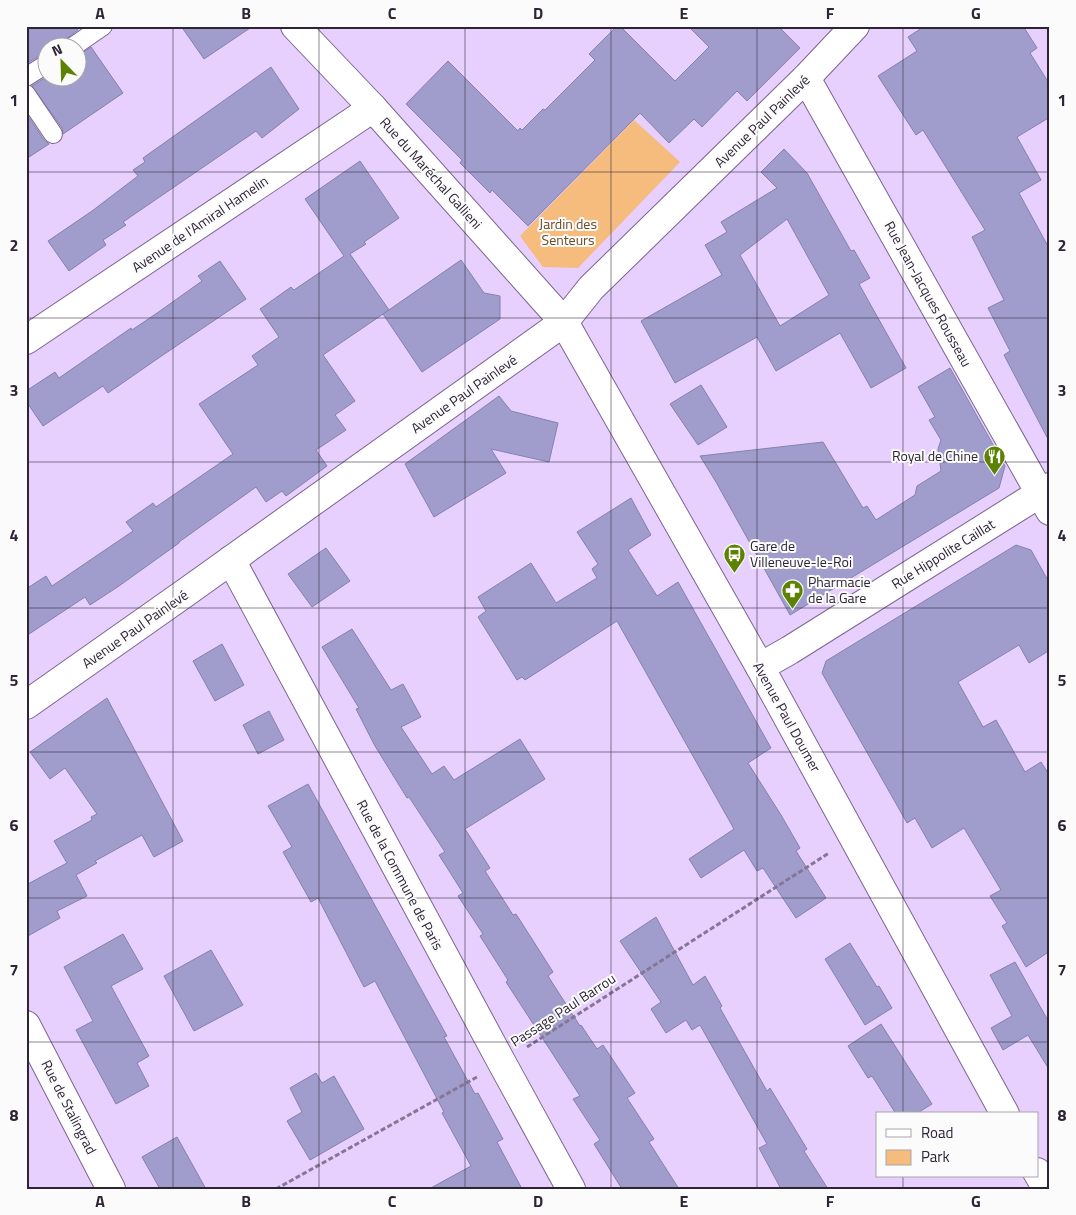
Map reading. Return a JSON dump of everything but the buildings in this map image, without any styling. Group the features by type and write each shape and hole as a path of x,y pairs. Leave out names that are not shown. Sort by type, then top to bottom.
{"street":[{"name":"Rue du Maréchal Gallieni","path":"295,26 373,108 564,322"},
{"name":"Avenue Paul Painlevé","path":"26,705 564,322 591,288 806,78 855,26"},
{"name":"Rue Jean-Jacques Rousseau","path":"806,78 1046,497"},
{"name":"Avenue de l'Amiral Hamelin","path":"28,336 373,108"},
{"name":"Avenue Paul Doumer","path":"564,322 760,667 1004,1112"},
{"name":"Rue Hippolite Caillat","path":"760,667 1046,497"},
{"name":"Rue de la Commune de Paris","path":"231,560 571,1189"},
{"name":"Rue de Stalingrad","path":"26,1025 111,1189"},
{"path":"1038,1174 1047,1189"}],"lane":[{"path":"86,38 103,26"},
{"path":"26,77 38,69"},
{"path":"26,94 53,134"}],"path":[{"name":"Passage Paul Barrou","path":"276,1189 502,1063 854,838"}],"green space":[{"name":"Jardin des Senteurs","path":"634,120 680,162 578,268 543,267 520,236"}],"place":[{"name":"Royal de Chine","path":"994,475"},
{"name":"Gare de Villeneuve-le-Roi","path":"734,573"},
{"name":"Pharmacie de la Gare","path":"792,609"}]}
